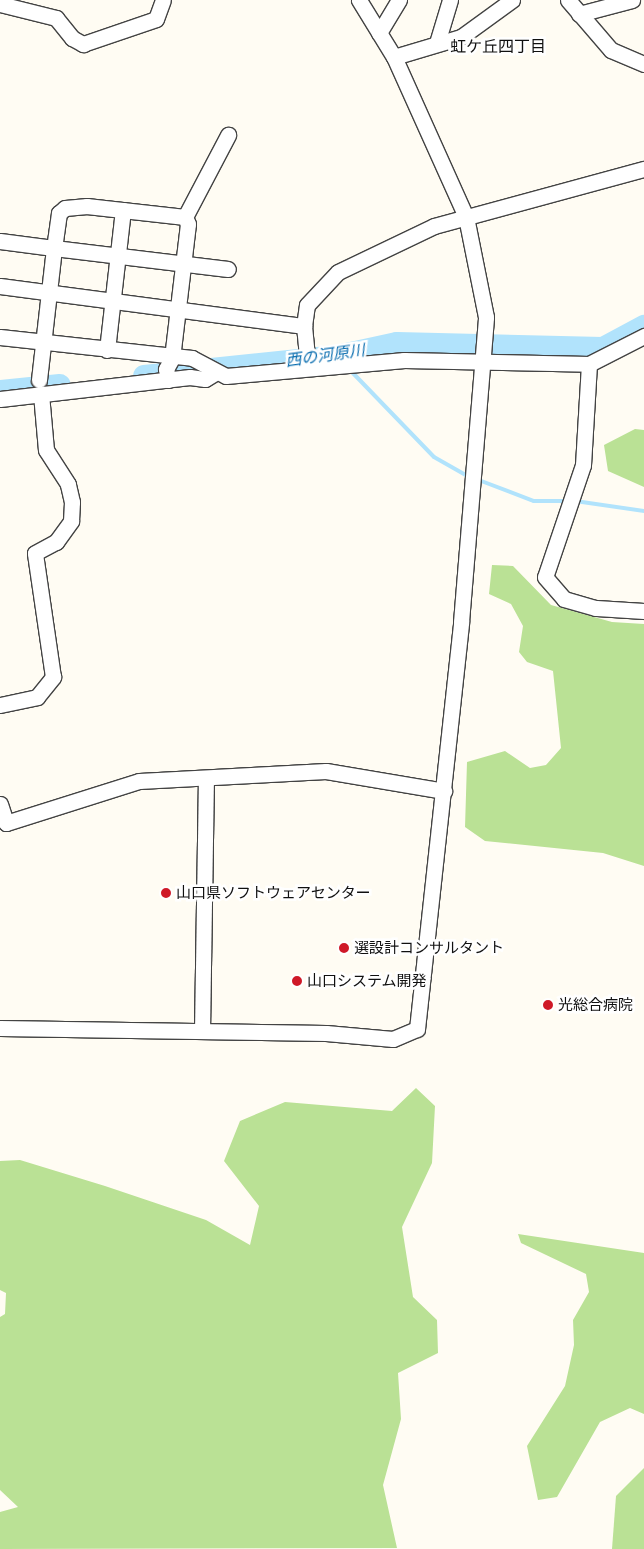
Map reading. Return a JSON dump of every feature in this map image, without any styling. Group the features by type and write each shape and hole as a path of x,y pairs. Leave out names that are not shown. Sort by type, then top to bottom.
{"street":[{"path":"0,4 56,18 72,38 83,44 156,19 163,0"},
{"path":"0,1028 202,1031 393,1039 417,1028 444,791 484,362 486,317 466,217 394,57 359,0"},
{"path":"379,33 399,0"},
{"path":"437,43 450,0"},
{"path":"394,57 461,36 512,0"},
{"path":"568,0 611,50 644,64"},
{"path":"579,14 632,0"},
{"path":"185,217 228,135"},
{"path":"308,366 304,326 307,304 338,272 434,226 644,169"},
{"path":"0,705 37,697 53,677 35,553 61,535 71,521 72,502 68,484 46,450 40,387 47,293 59,212 66,208 123,210 185,217"},
{"path":"106,350 123,210"},
{"path":"168,370 188,224 185,217"},
{"path":"0,241 228,269"},
{"path":"0,286 304,326"},
{"path":"0,399 40,387 168,370 210,369 226,376 308,366 484,362 589,364 644,336"},
{"path":"0,337 106,350 168,370 205,379 210,369"},
{"path":"589,364 584,465 545,577 564,599 596,608 644,611"},
{"path":"0,804 6,823 139,780 206,778 326,770 444,791"},
{"path":"202,1031 206,778"}],"green space":[{"path":"635,429 644,430 644,487 608,471 604,445"},
{"path":"492,565 513,566 551,605 612,622 644,624 644,866 603,853 485,841 465,827 467,762 505,751 530,768 546,765 561,748 553,671 527,662 519,652 523,626 511,604 489,594"},
{"path":"416,1088 435,1106 432,1163 402,1227 413,1297 437,1320 438,1353 398,1373 401,1419 383,1485 397,1548 0,1549 0,1512 18,1507 0,1490 0,1317 5,1314 6,1293 0,1290 0,1161 20,1160 105,1186 206,1220 250,1245 259,1206 224,1161 240,1121 285,1102 392,1111"},
{"path":"518,1234 644,1253 644,1414 630,1408 600,1422 557,1497 538,1500 527,1446 565,1386 574,1345 573,1320 589,1292 586,1274 521,1243"},
{"path":"644,1468 644,1549 612,1549 616,1496"}],"waterway":[{"name":"西の河原川","path":"144,376 337,356 397,343 603,348 644,326"},
{"path":"349,369 434,457 469,477"},
{"name":"西の河原川","path":"0,391 60,385"},
{"path":"476,479 534,501 568,501"},
{"path":"575,501 644,511"}],"place":[{"name":"山口県ソフトウェアセンター","path":"166,893"},
{"name":"選設計コンサルタント","path":"344,948"},
{"name":"山口システム開発","path":"297,981"},
{"name":"光総合病院","path":"548,1005"}],"district":[{"name":"虹ケ丘四丁目","path":"498,46"}]}
